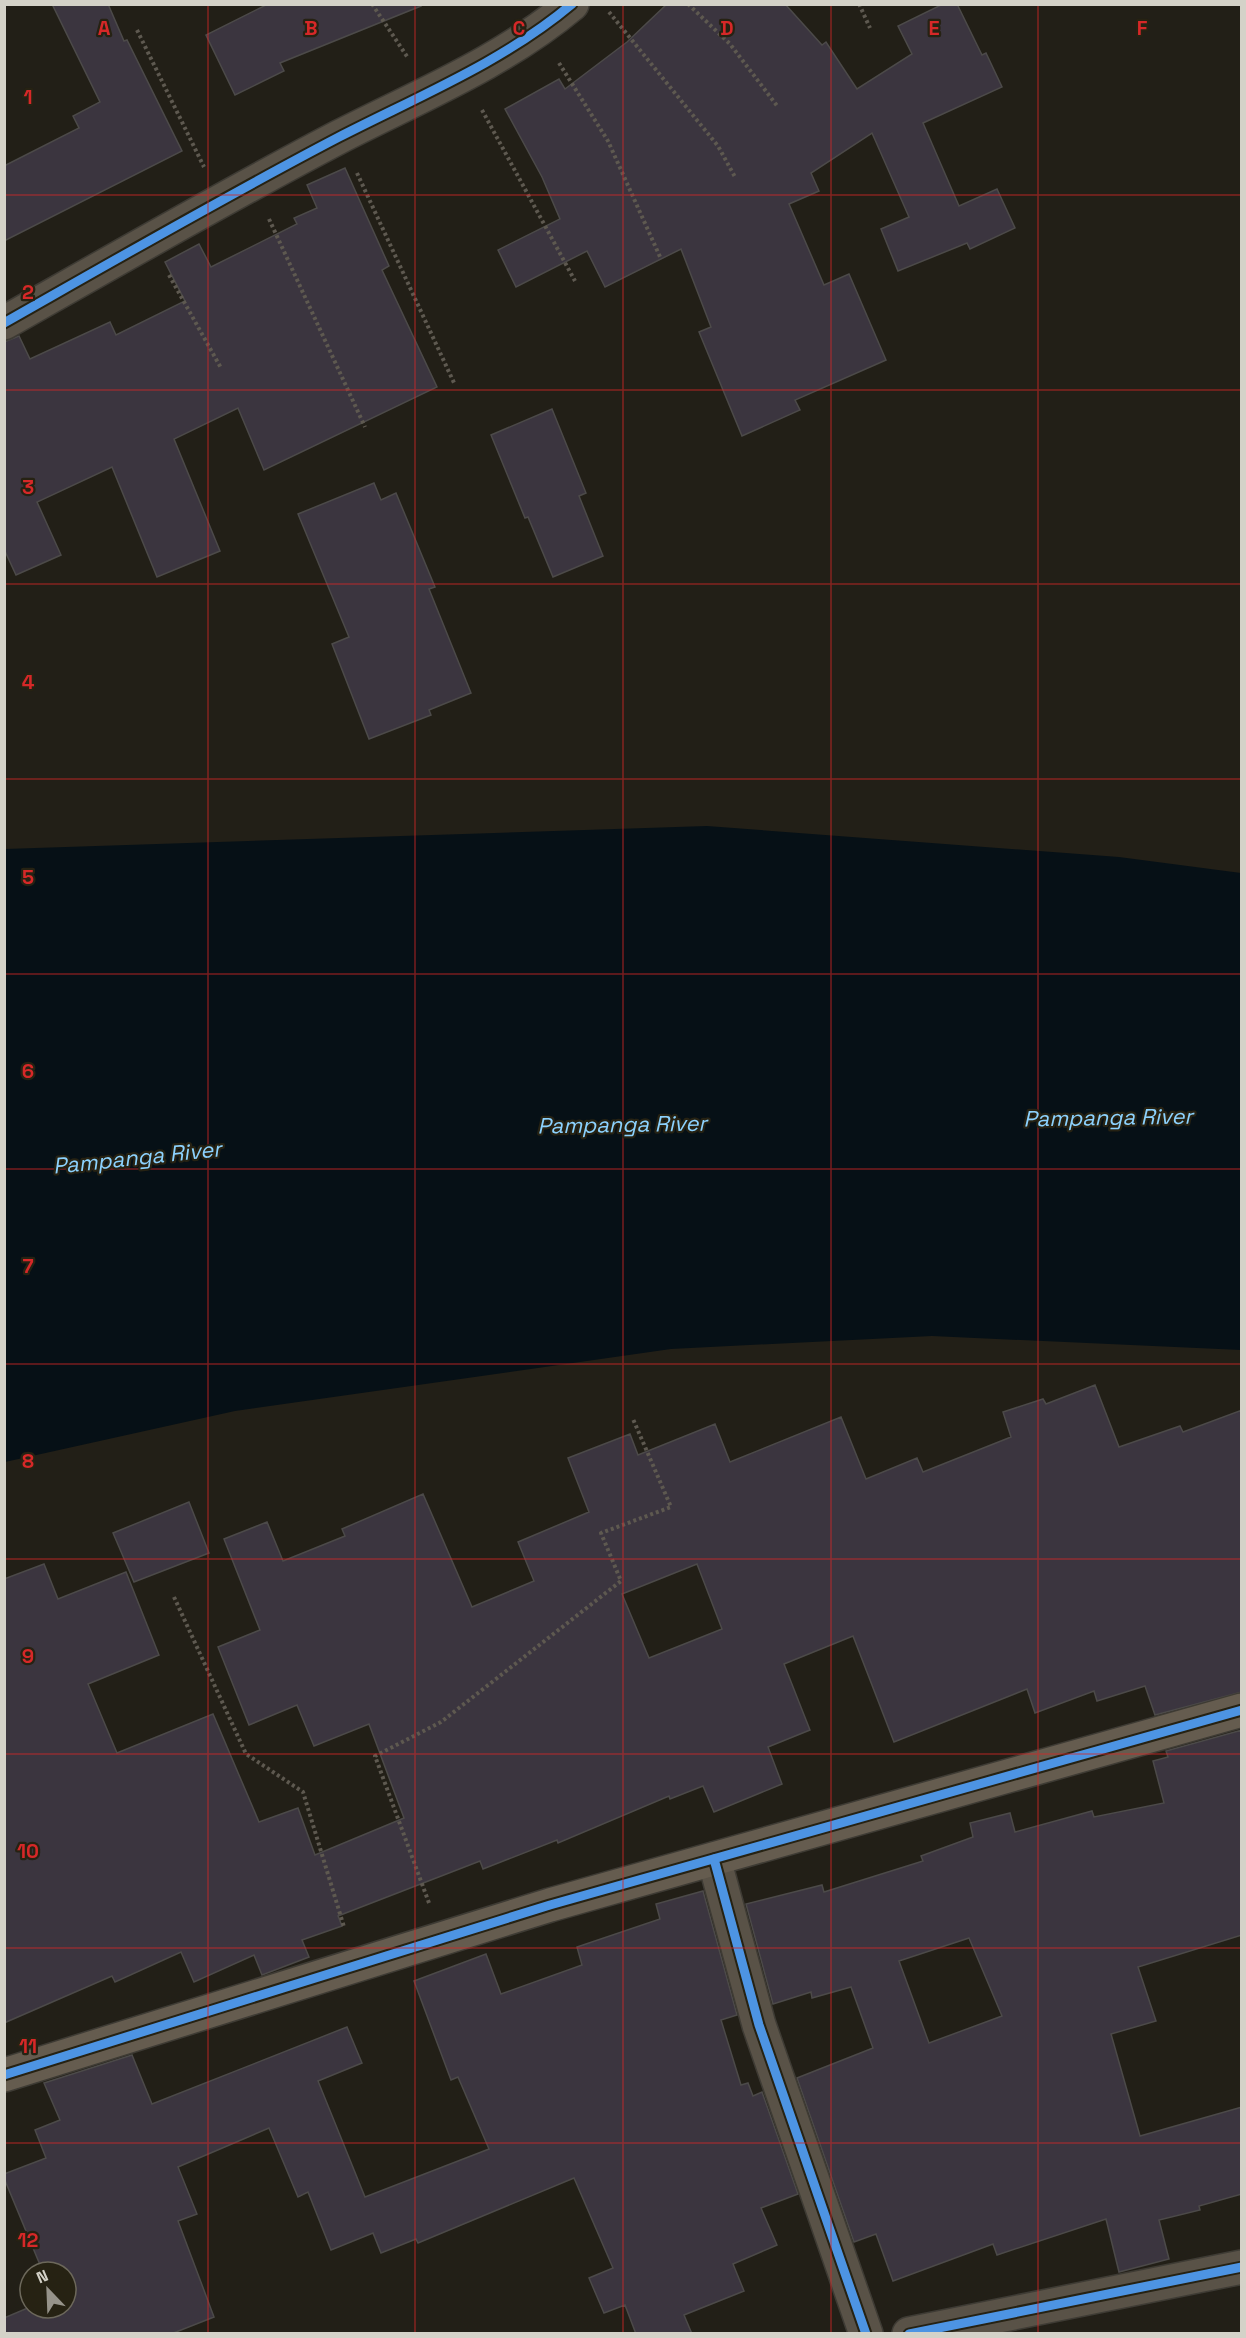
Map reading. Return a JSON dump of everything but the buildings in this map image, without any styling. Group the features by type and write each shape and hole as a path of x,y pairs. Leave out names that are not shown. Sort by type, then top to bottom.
{"street":[{"path":"4,323 220,200 340,136 463,75 539,32 572,4"},
{"path":"4,2075 356,1965 443,1941 550,1905 1242,1710"},
{"path":"714,1858 759,2025 866,2334"},
{"path":"909,2334 1242,2267"}],"path":[{"path":"372,4 411,62"},
{"path":"603,4 718,146 735,177"},
{"path":"688,4 730,44 778,107"},
{"path":"859,4 870,28"},
{"path":"137,30 220,200"},
{"path":"539,32 608,141 661,259"},
{"path":"463,75 575,281"},
{"path":"340,136 455,385"},
{"path":"252,183 365,427"},
{"path":"150,240 221,368"},
{"path":"443,1941 375,1756 441,1722 621,1581 601,1533 671,1506 633,1419"},
{"path":"174,1597 246,1754 303,1792 356,1965"}],"water":[{"name":"Pampanga River","path":"707,826 1119,857 1241,873 1241,1350 932,1336 671,1349 235,1411 5,1462 5,849"}],"cycle path":[{"path":"4,323 255,182 489,61 545,25 572,4"},
{"path":"4,2075 550,1905 1242,1710"},
{"path":"714,1859 759,2025 866,2334"},
{"path":"909,2334 1242,2267"}]}
